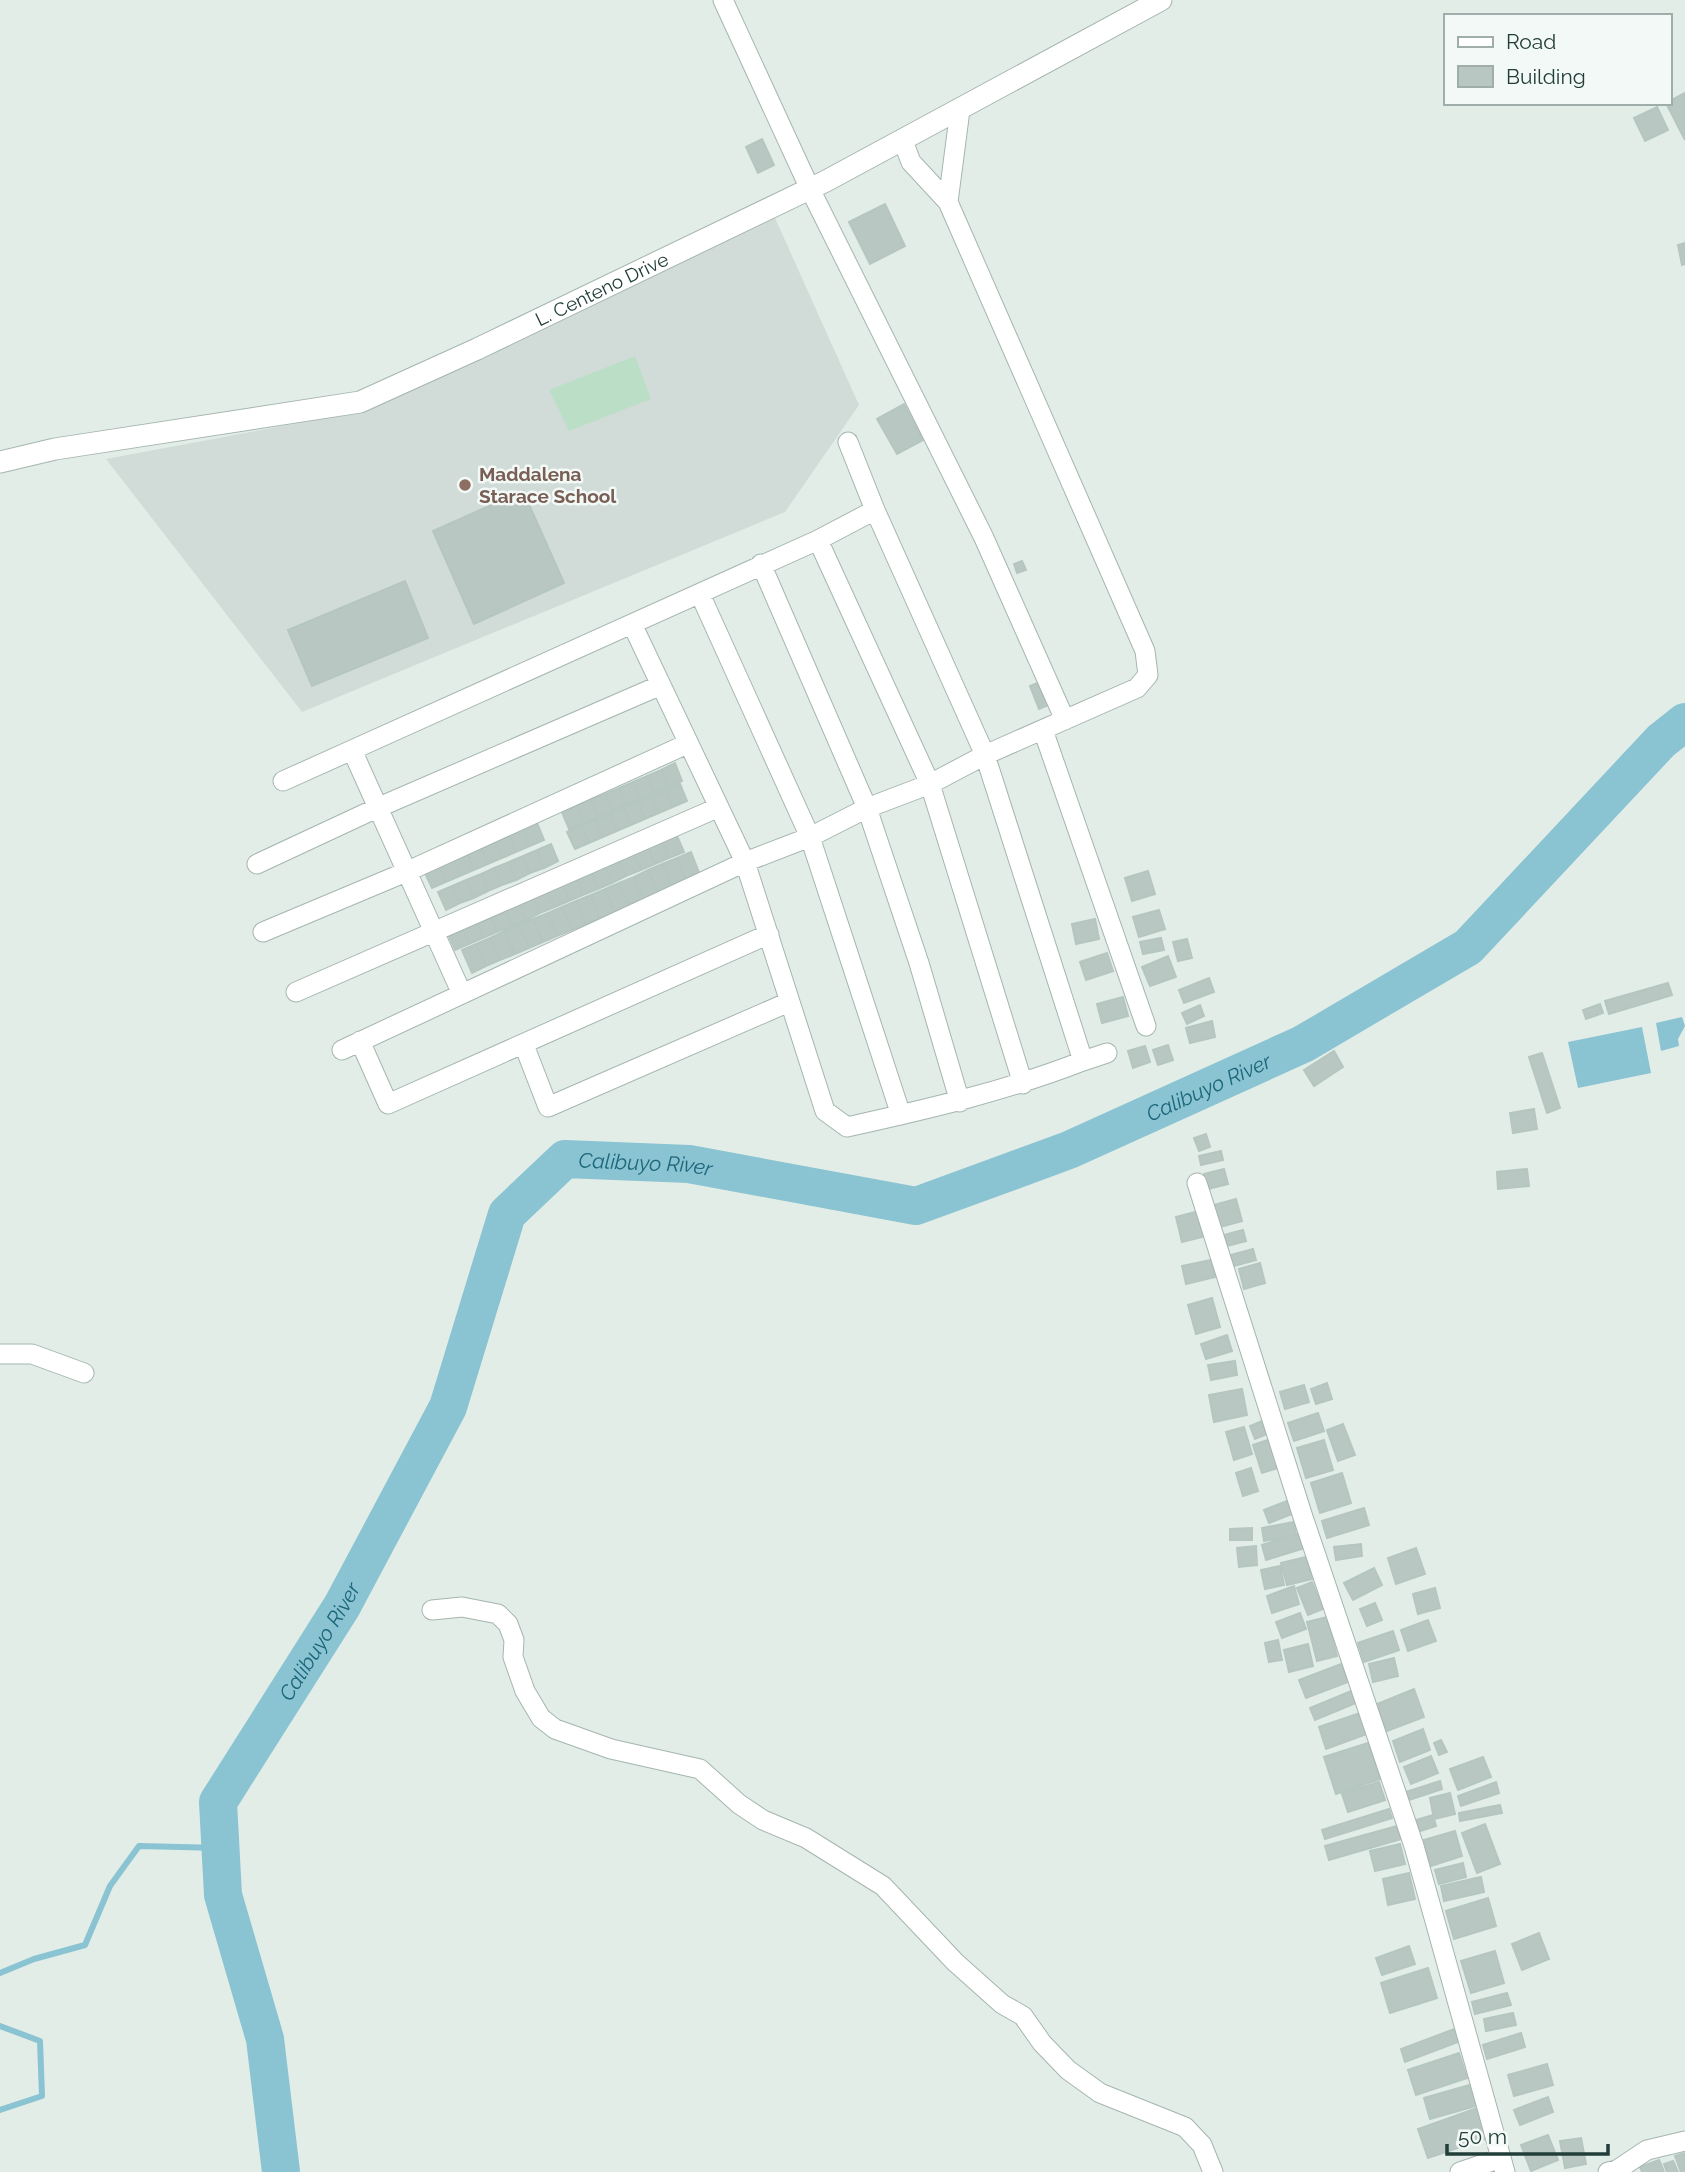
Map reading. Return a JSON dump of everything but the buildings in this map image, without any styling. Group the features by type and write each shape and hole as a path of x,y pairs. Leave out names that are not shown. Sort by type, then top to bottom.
{"street":[{"path":"723,0 810,189 984,538 1065,720"},
{"name":"L. Centeno Drive","path":"0,462 55,449 360,402 810,189 1161,0"},
{"path":"948,202 960,110"},
{"path":"342,1050 745,862 810,837 867,808 930,783 985,755 1137,688 1148,675 1145,651 948,202 912,162 903,141"},
{"path":"848,442 875,510 985,755 1083,1061"},
{"path":"283,781 818,540 875,510"},
{"path":"818,540 930,783 1023,1084"},
{"path":"761,564 867,808 919,963 960,1102"},
{"path":"700,594 810,837 901,1115"},
{"path":"632,624 745,862 825,1111 847,1127 960,1102 1023,1084 1107,1053"},
{"path":"257,864 377,808 661,685"},
{"path":"1043,730 1146,1026"},
{"path":"263,932 406,872 687,744"},
{"path":"352,750 462,994"},
{"path":"296,992 432,930 718,808"},
{"path":"360,1041 388,1104 769,934"},
{"path":"524,1045 548,1107 789,1002"},
{"path":"1197,1184 1303,1517 1414,1846 1503,2165 1460,2172"},
{"path":"0,1354 32,1354 84,1373"},
{"path":"432,1610 462,1607 498,1614 508,1624 513,1640 513,1657 525,1690 541,1718 555,1729 611,1749 700,1769 739,1804 763,1820 806,1838 883,1886 955,1962 1002,2004 1023,2016 1042,2043 1068,2070 1100,2092 1185,2127 1202,2145 1213,2172"},
{"path":"1608,2172 1617,2170 1647,2150 1685,2141"}],"shaded area":[{"name":"Maddalena Starace School","path":"775,218 859,405 785,512 302,712 106,459 346,414"}],"green space":[{"path":"635,356 651,399 569,431 549,390"}],"water":[{"path":"1682,1017 1685,1026 1678,1039 1679,1046 1661,1051 1656,1023"},
{"path":"1642,1027 1651,1073 1578,1088 1568,1042"}],"waterway":[{"name":"Calibuyo River","path":"281,2172 265,2039 223,1895 218,1802 342,1606 448,1407 507,1214 565,1159 689,1164 916,1206 1069,1150 1303,1044 1468,947 1661,741 1685,722"},
{"path":"0,1973 34,1959 85,1945 110,1886 139,1846 221,1848"},
{"path":"0,2026 40,2041 42,2096 0,2110"}],"place":[{"name":"Maddalena Starace School","path":"465,485"}]}
